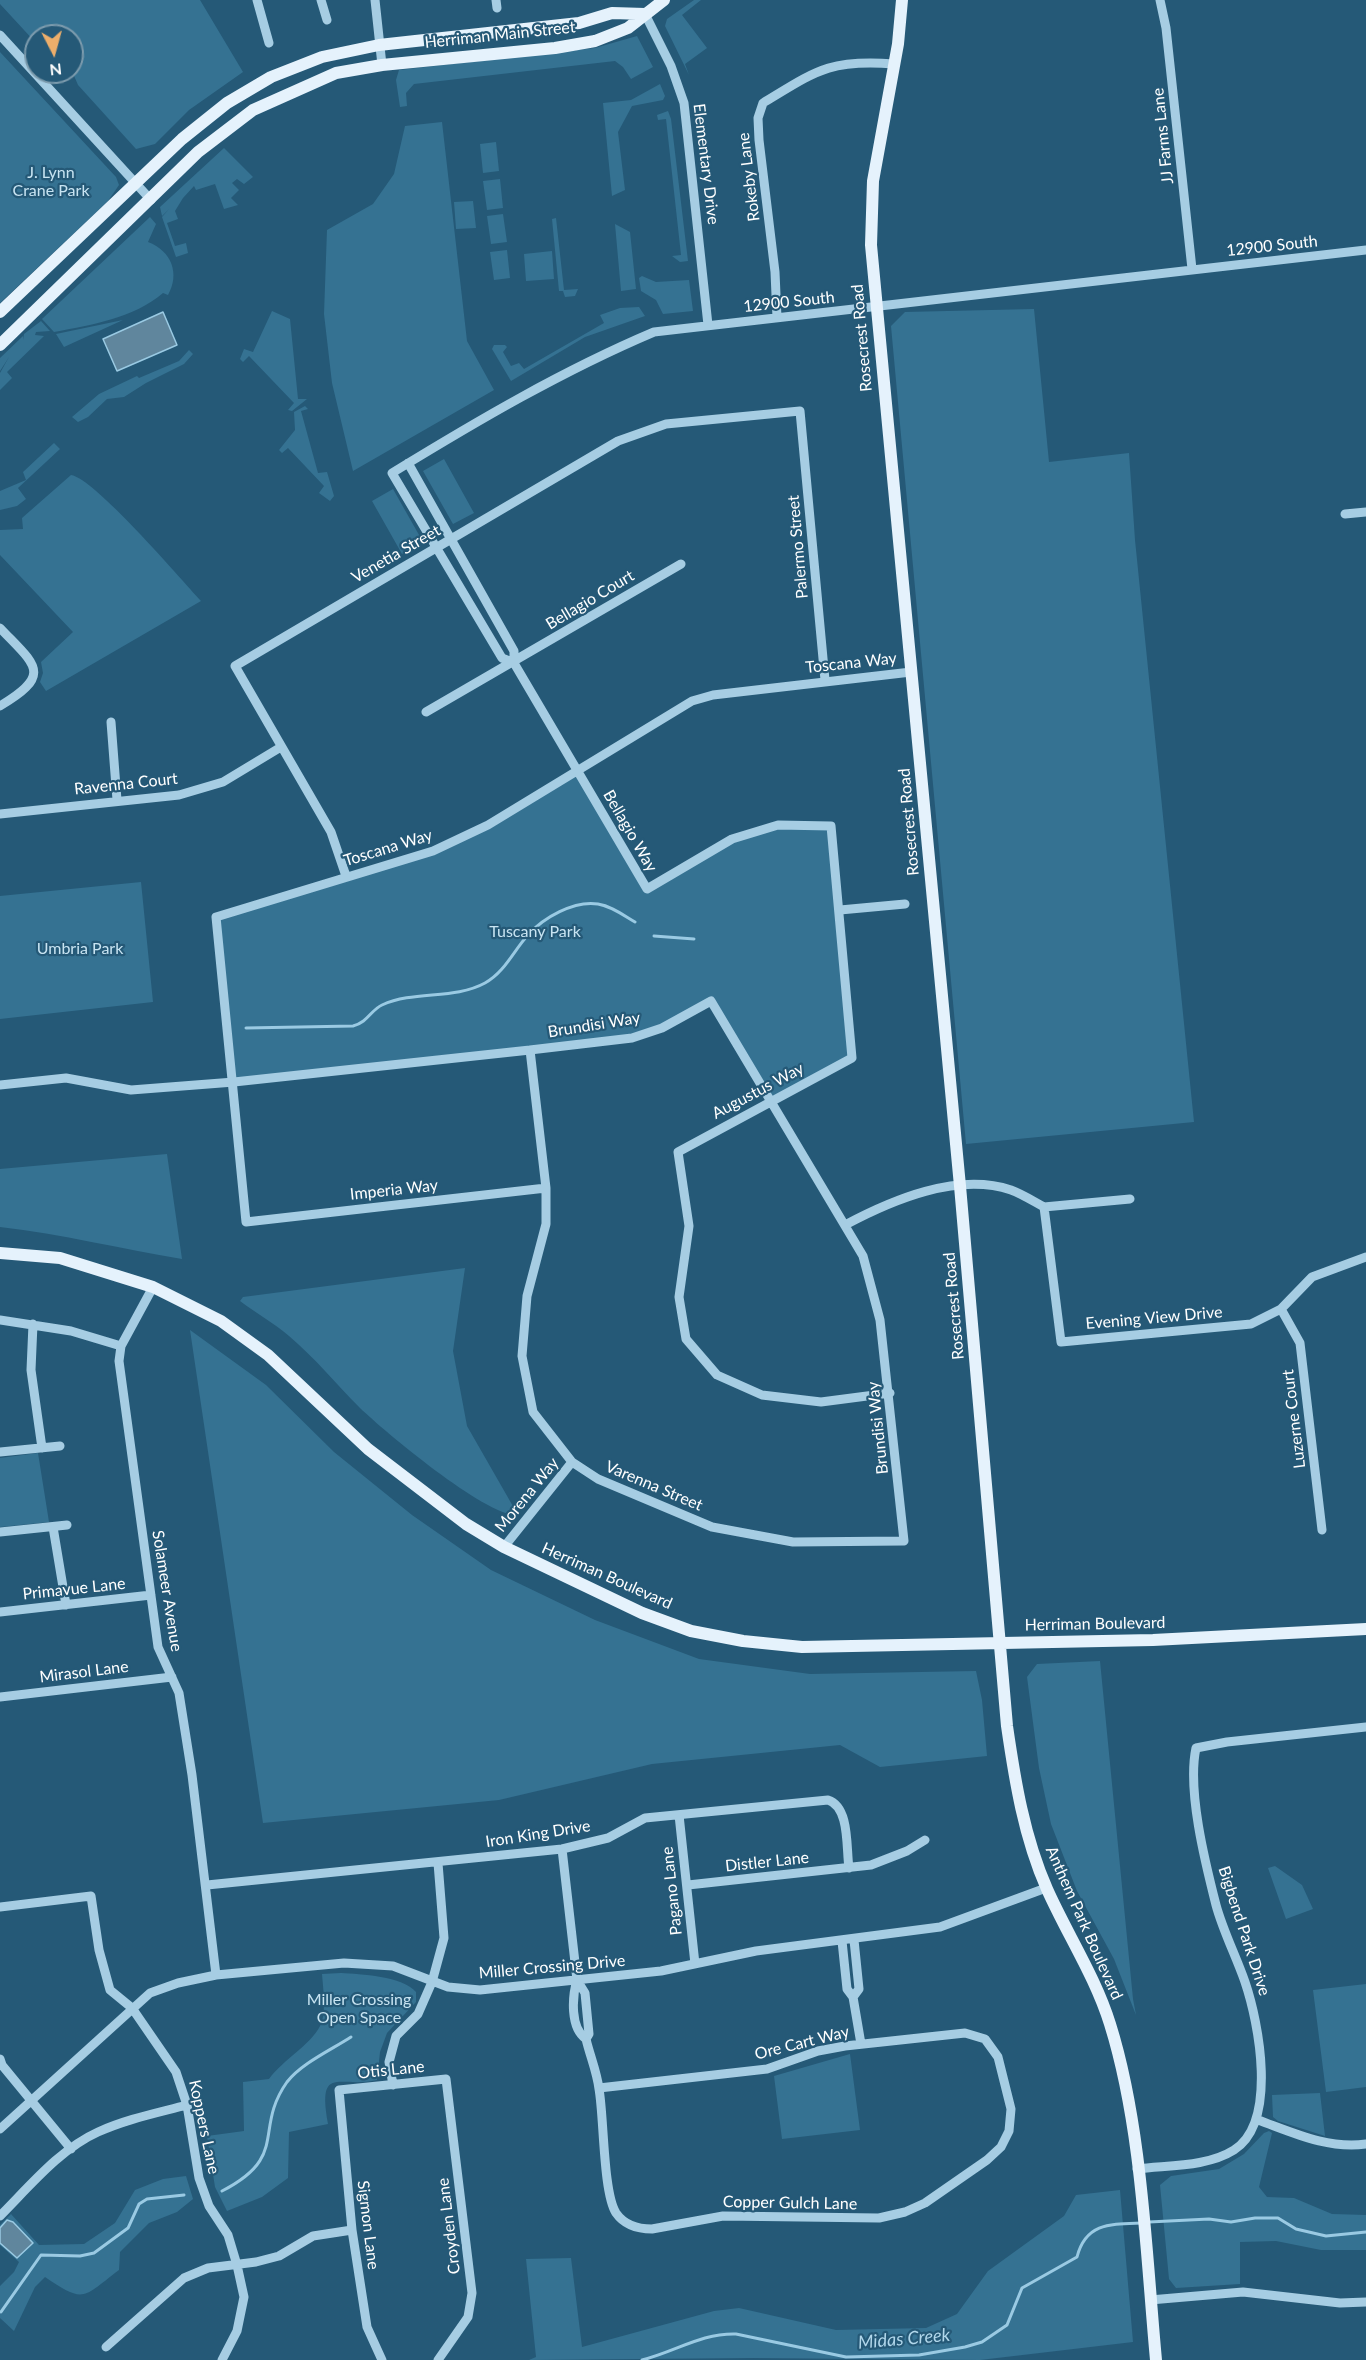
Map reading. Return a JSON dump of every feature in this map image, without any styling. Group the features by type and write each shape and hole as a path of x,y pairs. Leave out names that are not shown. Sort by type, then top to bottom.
{"main road":[{"path":"645,14 664,0"},
{"name":"Rosecrest Road","path":"902,0 894,64 873,181 871,245 875,308 960,1186 1000,1643"},
{"name":"Herriman Main Street","path":"0,312 182,139 227,103 271,77 322,57 379,45 579,23 612,13 645,14"},
{"name":"Herriman Main Street","path":"0,345 198,152 253,110 336,73 381,65 555,48 595,41 628,28 645,14"},
{"name":"Herriman Boulevard","path":"0,1253 60,1258 153,1287 221,1321 268,1355 368,1449 466,1524 504,1547 642,1613 691,1630 743,1641 802,1647 1164,1640 1366,1629"},
{"name":"Anthem Park Boulevard","path":"1000,1643 1007,1726 1020,1805 1046,1888 1097,1987 1110,2023 1125,2080 1140,2196 1156,2360"}],"street":[{"path":"257,0 269,43"},
{"path":"321,0 327,20"},
{"path":"375,0 381,65"},
{"name":"JJ Farms Lane","path":"1160,0 1166,28 1192,269"},
{"name":"Elementary Drive","path":"645,14 671,66 684,104 708,325"},
{"path":"0,35 151,200"},
{"name":"Rokeby Lane","path":"777,318 775,272 759,140 758,118 763,103 807,76 836,64 861,61 894,64"},
{"name":"12900 South","path":"392,473 513,400 597,356 654,332 1366,250"},
{"name":"Venetia Street","path":"346,876 331,832 235,666 618,441 666,424 800,411"},
{"name":"Palermo Street","path":"800,411 825,680"},
{"name":"Bellagio Way","path":"408,463 514,651 514,663 647,889 732,839 778,825 831,826 852,1058"},
{"name":"Bellagio Way","path":"392,473 502,658 514,663"},
{"path":"1345,514 1366,512"},
{"name":"Bellagio Court","path":"426,712 681,564"},
{"path":"0,628 31,662 33,678 27,689 0,706"},
{"name":"Toscana Way","path":"246,1222 216,917 434,851 489,825 692,701 713,694 911,672"},
{"path":"111,722 117,800"},
{"name":"Ravenna Court","path":"0,814 179,795 223,782 281,747"},
{"path":"840,910 905,904"},
{"name":"Brundisi Way","path":"0,1085 66,1078 131,1090 234,1083 632,1038 662,1028 711,1001 863,1256 880,1320 890,1393 904,1541"},
{"name":"Varenna Street","path":"530,1050 546,1188 546,1224 527,1296 522,1356 533,1412 572,1462 598,1479 712,1527 793,1542 904,1541"},
{"name":"Augustus Way","path":"852,1058 678,1152 689,1226 679,1297 686,1339 717,1375 762,1395 821,1402 890,1393"},
{"path":"845,1225 886,1203 960,1186 989,1185 1011,1190 1044,1207 1130,1199"},
{"name":"Imperia Way","path":"246,1222 546,1188"},
{"name":"Evening View Drive","path":"1044,1207 1060,1341 1251,1324 1281,1309 1312,1277 1366,1257"},
{"path":"0,1320 71,1331 120,1346 153,1287"},
{"name":"Luzerne Court","path":"1281,1309 1300,1342 1322,1530"},
{"path":"33,1324 31,1370 42,1448"},
{"name":"Solameer Avenue","path":"120,1346 121,1380 158,1647 179,1693 207,1885 216,1975"},
{"path":"0,1452 60,1446"},
{"name":"Morena Way","path":"504,1547 572,1462"},
{"path":"0,1532 67,1525"},
{"path":"53,1527 66,1605"},
{"name":"Primavue Lane","path":"0,1612 151,1595"},
{"name":"Mirasol Lane","path":"0,1697 172,1677"},
{"name":"Bigbend Park Drive","path":"1258,2120 1261,2072 1252,2007 1217,1907 1208,1874 1192,1768 1196,1748 1227,1742 1366,1727"},
{"name":"Iron King Drive","path":"207,1885 562,1849 608,1838 645,1818 828,1800 837,1803 842,1811 849,1868"},
{"name":"Pagano Lane","path":"679,1815 695,1964"},
{"name":"Distler Lane","path":"688,1885 871,1865 907,1851 925,1840"},
{"name":"Copper Gulch Lane","path":"562,1849 577,1980 585,1993 589,2034 586,2039 599,2088 615,2210 623,2221 641,2229 723,2216 866,2219 905,2212 925,2203 987,2160 1001,2147 1009,2131"},
{"path":"393,2085 389,2062 396,2036 418,2014 432,1982 444,1938 438,1863"},
{"name":"Miller Crossing Drive","path":"0,2128 150,1993 178,1983 216,1975 344,1963 393,1966 448,1987 480,1990 661,1971 776,1948 854,1940 940,1927 1046,1888"},
{"name":"Koppers Lane","path":"0,1907 91,1896 99,1950 110,1990 132,2008 176,2072 187,2105 199,2178 209,2206 228,2235 237,2265 244,2297 237,2331 222,2360"},
{"path":"853,1998 859,1989 854,1940"},
{"path":"842,1941 847,1989 853,1998 861,2044"},
{"name":"Ore Cart Way","path":"599,2088 767,2069 818,2052 861,2044 965,2033 982,2037 995,2052 1003,2073 1011,2109 1009,2131"},
{"path":"0,2060 2,2066 71,2149"},
{"name":"Otis Lane","path":"339,2090 446,2079"},
{"name":"Croyden Lane","path":"438,2360 468,2317 472,2293 446,2079"},
{"name":"Sigmon Lane","path":"339,2090 352,2229 367,2327 382,2360"},
{"path":"0,2216 71,2149 96,2132 187,2105"},
{"path":"1137,2169 1215,2160 1237,2148 1258,2120 1319,2142 1337,2145 1366,2144"},
{"path":"106,2347 184,2278 208,2268 237,2265 279,2256 313,2236 352,2229"},
{"path":"1150,2300 1243,2292 1340,2303 1366,2302"}],"green space":[{"path":"0,0 200,0 243,72 189,110 155,144 136,149 78,84 84,84 84,24 24,24 24,30 0,4"},
{"path":"694,0 701,0 682,15 707,48 685,64 689,75 665,26 667,19"},
{"path":"637,36 653,67 631,79 623,67 615,61 414,84 406,93 407,106 400,107 396,80 399,70 595,48"},
{"name":"J. Lynn Crane Park","path":"0,52 24,78 24,84 30,84 116,177 119,185 108,201 0,303"},
{"path":"660,84 665,96 663,100 632,106 618,132 625,190 612,196 603,103 631,100"},
{"path":"668,111 671,119 688,261 680,262 672,256 681,255 666,119 658,120 657,115"},
{"path":"442,122 467,341 494,390 353,471 332,383 324,314 327,230 373,204 394,174 405,126"},
{"path":"496,142 499,171 483,173 480,144"},
{"path":"224,148 253,177 244,184 237,179 232,183 239,190 231,198 238,205 224,209 215,184 196,190 194,186 175,211 178,219 167,223 175,246 186,243 188,253 176,257 162,217 169,209 162,216 160,207"},
{"path":"500,179 503,208 487,210 483,181"},
{"path":"473,201 476,228 456,229 454,202"},
{"path":"503,214 507,242 491,244 487,216"},
{"path":"150,217 156,224 148,242 163,251 172,264 172,287 168,295 163,293 139,309 112,319 54,332 42,319"},
{"path":"556,218 564,290 578,289 575,296 565,297 563,291 559,291 552,219"},
{"path":"615,224 630,232 636,289 621,291"},
{"path":"507,250 510,278 494,280 490,252"},
{"path":"552,251 554,279 526,281 524,254"},
{"path":"642,276 656,282 689,280 693,311 663,314 656,300 641,291 639,278"},
{"path":"639,307 645,316 585,337 511,381 492,349 494,345 505,345 507,347 503,352 511,366 519,363 524,369 604,323 600,315 620,308"},
{"path":"1034,309 1049,462 1129,453 1135,540 1194,1122 966,1144 891,326 905,312"},
{"path":"272,311 290,319 298,399 307,399 292,411 288,410 294,403 249,356 243,362 240,359 244,349 253,352"},
{"path":"123,320 64,347 56,334"},
{"path":"41,321 50,331 36,332 35,335 44,336 7,372 12,378 0,390 0,373 9,357 0,371 0,358 23,336 23,340 24,334"},
{"path":"189,350 193,354 184,364 124,397 107,399 88,417 78,422 72,417 99,394 137,376 139,378 179,361"},
{"path":"305,406 308,409 301,411 318,473 327,472 334,496 330,501 319,493 324,486 288,448 282,453 279,450 295,430 294,412"},
{"path":"54,443 60,449 18,488 26,499 17,506 0,510 0,491 26,480 23,472"},
{"path":"444,459 474,513 453,524 423,471"},
{"path":"71,475 82,480 117,510 201,601 46,691 40,682 43,673 41,662 73,632 0,555 0,530 23,529 22,518"},
{"path":"393,489 423,542 402,554 372,501"},
{"name":"Tuscany Park","path":"578,771 647,889 732,839 778,825 831,826 852,1058 772,1100 711,1001 632,1038 234,1082 216,917 433,851"},
{"name":"Umbria Park","path":"141,882 153,1002 0,1019 0,896"},
{"path":"167,1154 182,1259 0,1227 0,1169"},
{"path":"465,1268 453,1351 467,1426 518,1515 504,1512 484,1503 437,1472 360,1408 289,1336 240,1301 243,1297"},
{"path":"190,1330 266,1385 334,1452 412,1515 491,1570 595,1620 699,1659 810,1674 976,1671 982,1700 987,1756 880,1767 840,1745 652,1764 499,1800 263,1823"},
{"path":"38,1453 49,1522 0,1527 0,1458"},
{"path":"1100,1661 1136,2015 1114,1959 1077,1891 1051,1824 1039,1768 1027,1677 1037,1664"},
{"path":"1275,1866 1302,1885 1313,1909 1286,1919 1268,1868"},
{"name":"Miller Crossing Open Space","path":"341,1973 381,1977 401,1982 416,1992 416,2002 387,2033 380,2052 377,2080 335,2082 329,2086 325,2105 328,2124 289,2132 288,2178 262,2197 227,2211 215,2187 207,2136 244,2131 243,2082 269,2079 306,2044 319,2029 322,2021 324,1998 322,1974"},
{"path":"1366,1984 1366,2087 1326,2092 1313,1990"},
{"path":"850,2054 860,2130 782,2139 774,2076"},
{"path":"1320,2093 1325,2136 1278,2121 1273,2117 1272,2095"},
{"path":"1269,2131 1272,2133 1259,2187 1267,2197 1294,2198 1332,2214 1366,2215 1366,2250 1321,2250 1276,2241 1240,2242 1240,2284 1176,2288 1169,2279 1160,2185 1171,2176 1219,2169 1244,2154 1264,2133"},
{"path":"186,2176 193,2199 177,2212 149,2223 120,2252 119,2270 97,2287 90,2292 76,2294 45,2277 35,2287 14,2331 0,2318 0,2286 14,2272 19,2262 0,2245 0,2225 11,2214 39,2245 84,2244 115,2223 135,2190 163,2179"},
{"path":"1120,2190 1133,2342 980,2360 752,2358 529,2360 536,2357 526,2259 571,2258 582,2347 714,2311 739,2308 836,2330 926,2328 957,2314 988,2271 1064,2216 1076,2195"}],"shaded area":[{"path":"163,312 177,345 117,371 103,339"},
{"path":"7,2220 13,2222 33,2243 17,2258 0,2243 0,2228"}],"waterway":[{"path":"246,1028 353,1026 362,1022 378,1007 395,1000 460,992 473,988 485,983 498,973 528,935 542,922 579,905 589,903 603,905 635,922"},
{"path":"654,936 694,939"},
{"path":"222,2191 243,2178 256,2166 263,2154 277,2099 287,2082 309,2063 351,2037"},
{"path":"1,2312 41,2255 80,2256 94,2253 128,2228 139,2204 147,2199 184,2195"},
{"name":"Midas Creek","path":"1149,2222 1209,2219 1231,2222 1255,2218 1278,2218 1296,2229 1326,2236 1366,2232"},
{"name":"Midas Creek","path":"642,2360 700,2340 736,2334 846,2357 919,2355 965,2347 982,2342 1007,2325 1022,2288 1077,2257 1081,2246 1094,2231 1111,2225 1142,2223"}]}
